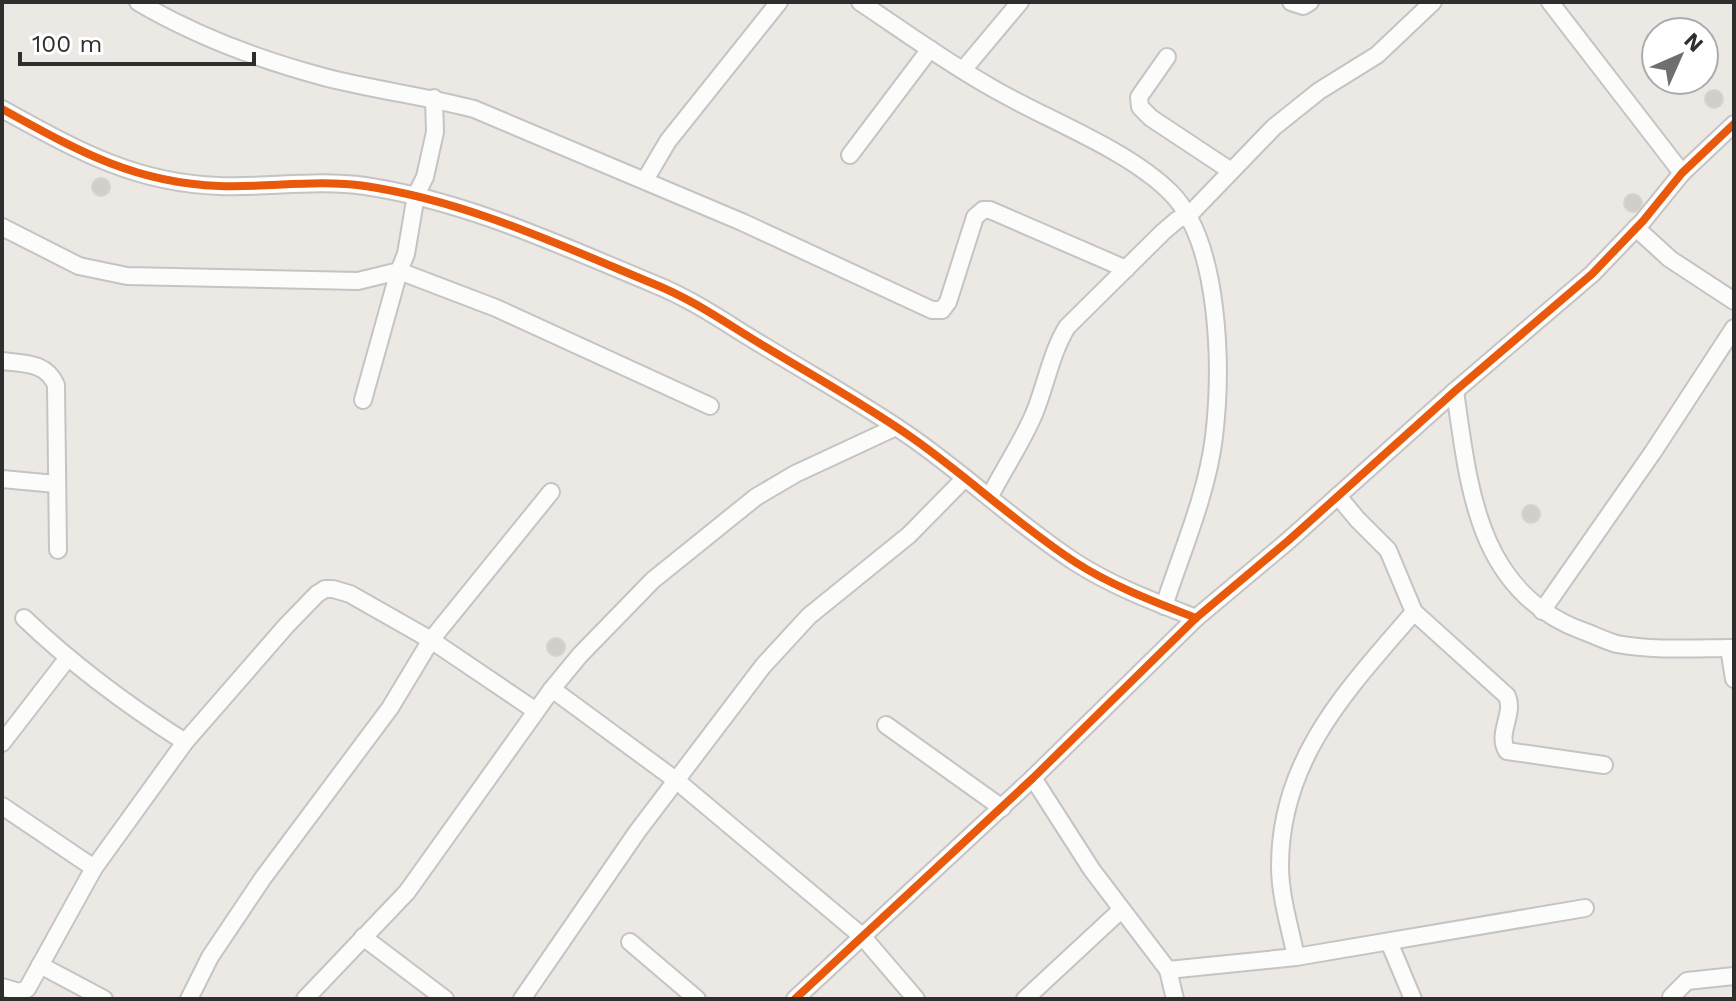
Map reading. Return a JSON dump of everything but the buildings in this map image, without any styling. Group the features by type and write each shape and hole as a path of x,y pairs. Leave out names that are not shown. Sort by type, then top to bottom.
{"street":[{"path":"138,2 213,40 275,63 327,78 434,98 474,109 742,222 932,310 942,310 948,302 975,217 983,210 990,210 1126,269"},
{"path":"645,180 668,141 779,2"},
{"path":"860,2 963,70 1152,176 1190,214 1211,281 1216,334 1214,438 1202,489 1164,606"},
{"path":"963,70 1020,2"},
{"path":"1291,2 1303,6 1310,2"},
{"path":"990,496 1032,417 1049,377 1058,342 1067,327 1163,232 1190,214 1274,127 1319,91 1377,55 1433,2"},
{"path":"1550,2 1682,173"},
{"path":"850,155 930,49"},
{"path":"1167,57 1139,97 1140,107 1151,118 1231,171"},
{"path":"363,400 406,254 416,195 425,177 435,132 434,98"},
{"path":"2,109 74,149 122,170 172,182 219,186 326,183 361,185 416,195 511,226 660,286 705,308 896,427 990,496 1033,533 1079,564 1132,592 1196,618"},
{"path":"795,999 1002,808 1196,618 1592,274 1682,173 1734,124"},
{"path":"2,227 79,266 127,276 358,281 399,271 496,308 710,406"},
{"path":"1636,228 1670,259 1734,301"},
{"path":"1542,611 1653,452 1734,328"},
{"path":"2,361 43,368 56,385 58,550"},
{"path":"1455,391 1464,453 1490,550 1517,588 1542,611 1561,623 1616,643 1732,648 1734,679"},
{"path":"305,999 407,892 552,689 634,599 715,528 756,497 795,474 896,427"},
{"path":"522,999 637,832 763,666 809,616 909,535 965,478"},
{"path":"2,479 56,484"},
{"path":"189,999 227,930 390,708 431,640 551,492"},
{"path":"1338,496 1388,550 1414,612 1509,700 1503,744 1507,751 1604,765"},
{"path":"2,987 23,991 94,868 185,742 286,626 325,589 350,594 431,640 536,711"},
{"path":"1296,957 1280,870 1284,826 1298,772 1326,720 1414,612"},
{"path":"24,618 67,659 130,707 185,742"},
{"path":"2,743 67,659"},
{"path":"552,689 677,781 863,937 916,999"},
{"path":"886,725 1002,808"},
{"path":"1033,778 1092,870 1168,970 1175,999"},
{"path":"2,806 94,868"},
{"path":"1168,970 1296,957 1585,908"},
{"path":"1025,999 1121,910"},
{"path":"363,937 445,999"},
{"path":"630,942 697,999"},
{"path":"1389,942 1413,999"},
{"path":"40,965 104,999"},
{"path":"1668,998 1687,981 1734,976"}],"cycle path":[{"path":"2,109 80,150 132,171 219,186 347,184 403,193 512,226 654,284 683,297 893,425 1089,571 1149,600 1196,618"},
{"path":"795,999 1033,778 1196,618 1592,274 1643,221 1682,173 1734,124"}]}
